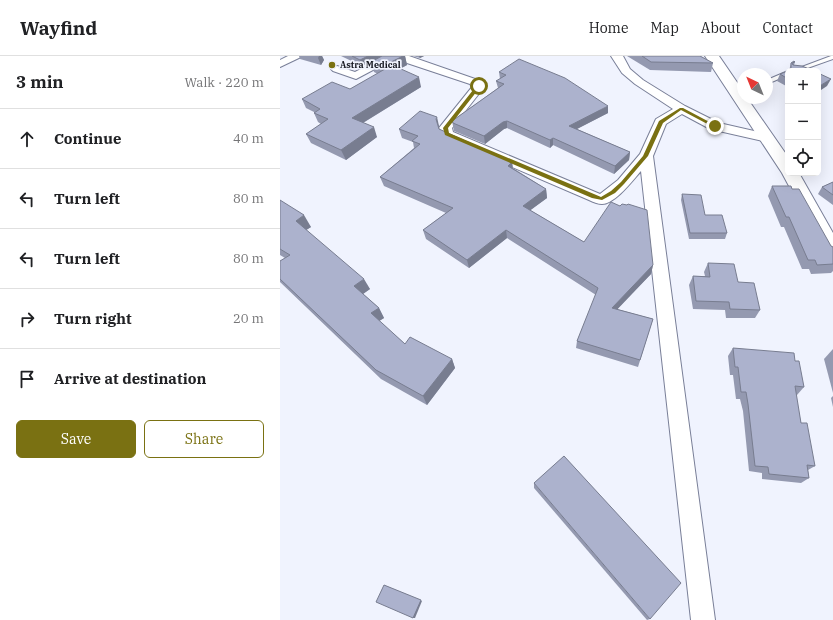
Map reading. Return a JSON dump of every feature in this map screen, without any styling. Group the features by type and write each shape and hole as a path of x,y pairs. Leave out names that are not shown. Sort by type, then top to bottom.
{"main road":[{"path":"712,56 737,87"},
{"path":"747,104 785,165"},
{"path":"792,176 833,250"}],"street":[{"path":"280,64 297,56"},
{"path":"337,69 354,82 391,56 398,56 466,79 479,86 445,128 447,134 594,197 602,199 613,192 646,156 661,122 681,109"},
{"path":"617,56 626,71 639,82 681,109 715,126 767,138"},
{"path":"646,156 703,620"}],"lane":[{"path":"802,68 833,57"},
{"path":"773,79 785,74"}],"building":[{"path":"352,56 368,56 360,60"},
{"path":"382,56 403,56 381,67 371,62"},
{"path":"642,56 700,56 713,63 651,62"},
{"path":"519,59 565,78 608,106 569,126 630,152 615,166 553,138 550,140 507,121 503,122 484,136 453,123 452,121 504,84 496,81 506,75 499,72"},
{"path":"794,61 795,62 792,63 793,65 807,68 791,68 791,63"},
{"path":"392,65 419,77 352,118 374,127 341,150 306,134 328,119 314,113 320,109 302,99 332,82 350,89"},
{"path":"785,72 785,77 780,74"},
{"path":"821,74 831,79 821,85"},
{"path":"420,111 437,117 436,119 439,129 512,162 508,166 546,189 523,206 584,242 611,202 620,206 622,204 628,204 647,210 653,265 612,308 653,319 640,360 577,341 598,288 506,230 467,260 423,230 453,208 380,177 420,144 412,141 418,136 399,129"},
{"path":"833,182 833,195 822,187"},
{"path":"772,186 791,186 792,189 799,189 831,246 833,247 833,264 817,265 815,260 808,260 789,217 786,217"},
{"path":"682,194 701,195 705,215 722,215 727,233 690,233"},
{"path":"280,200 304,215 296,221 364,279 354,286 379,308 371,313 405,344 410,337 452,359 423,396 376,370 280,279 280,261 290,255 280,249"},
{"path":"708,263 734,264 738,282 754,283 760,310 730,309 729,302 696,301 693,276 710,277"},
{"path":"733,348 794,353 795,361 799,361 804,387 795,386 801,423 807,423 815,466 807,465 809,478 769,474 768,467 755,466 746,392 741,392 738,367 735,367"},
{"path":"564,456 681,583 650,619 534,483"},
{"path":"384,585 421,600 413,618 376,602"}],"place":[{"name":"Astra Medical","path":"332,65"}],"route":[{"path":"479,86 445,128 447,134 594,197 602,199 623,183 646,156 661,122 681,109 715,126"}]}
